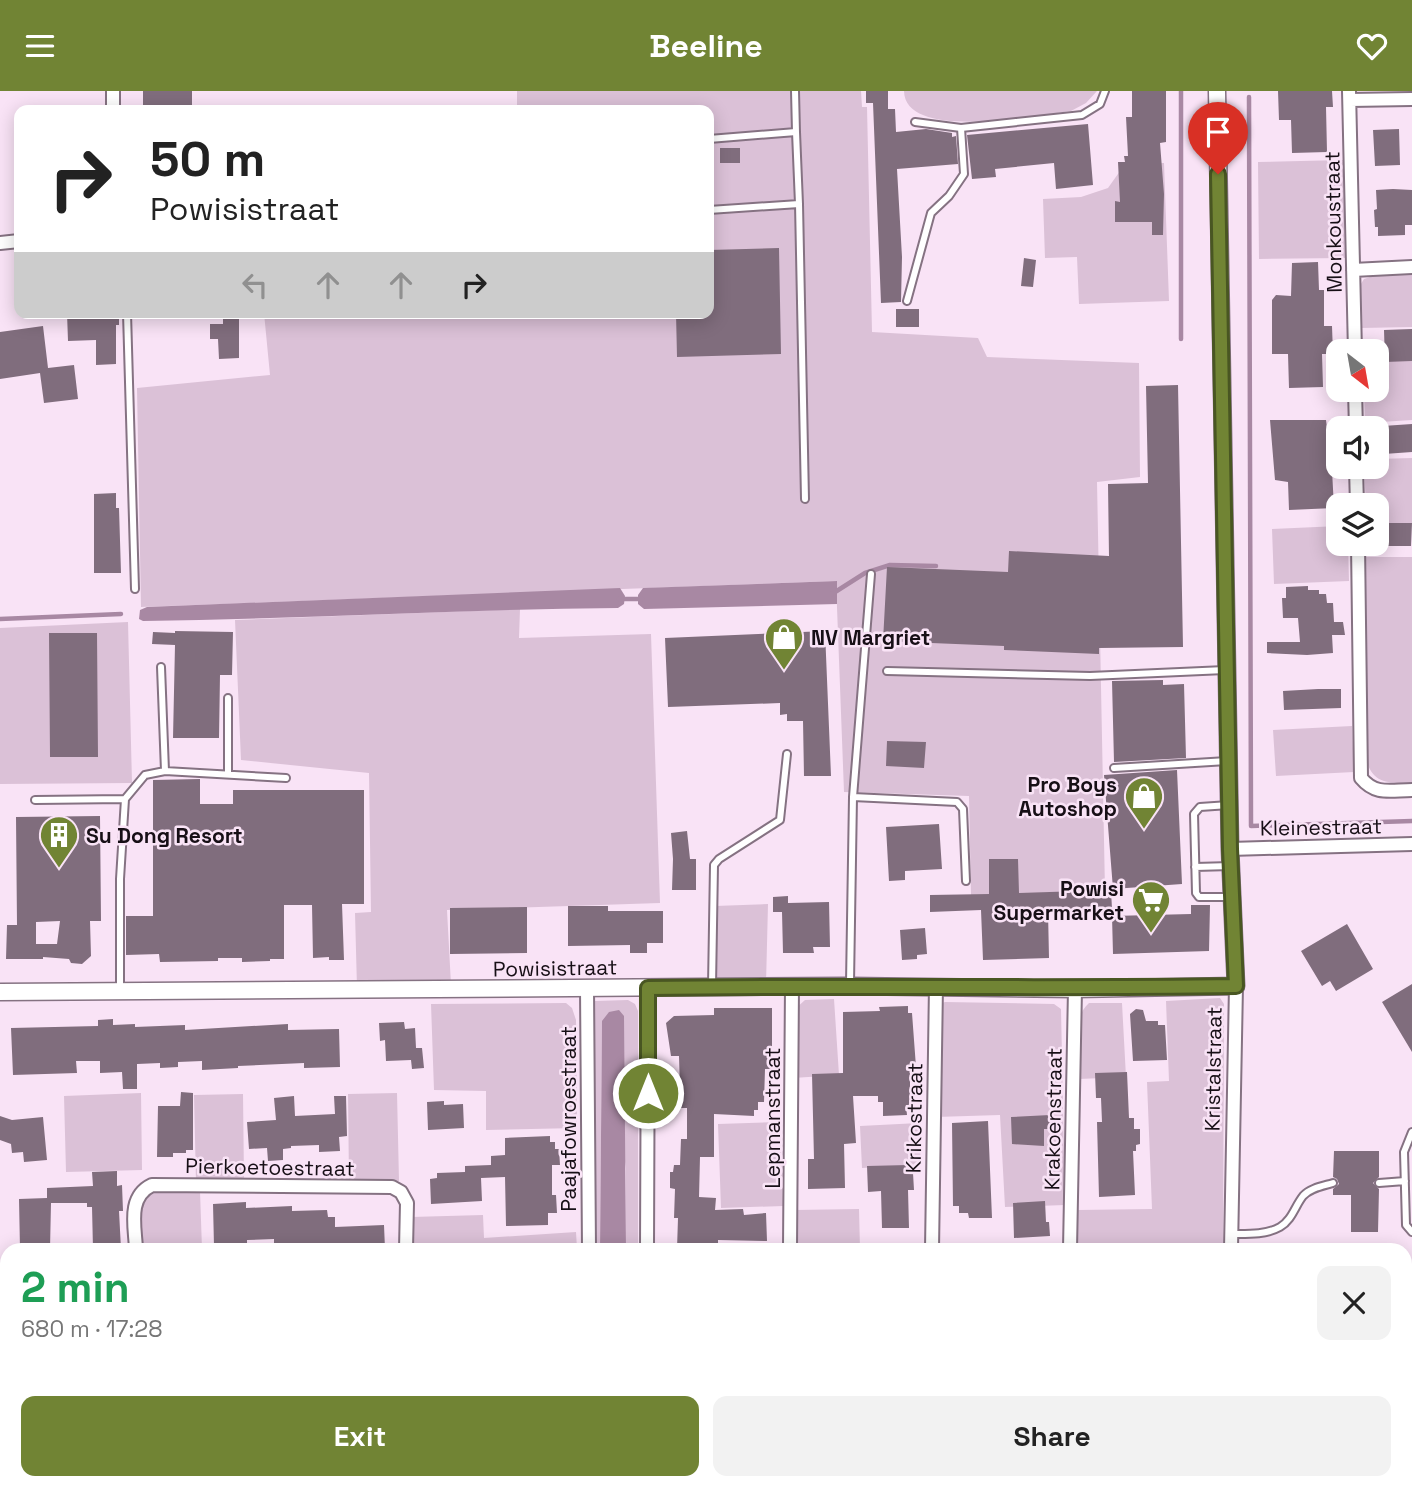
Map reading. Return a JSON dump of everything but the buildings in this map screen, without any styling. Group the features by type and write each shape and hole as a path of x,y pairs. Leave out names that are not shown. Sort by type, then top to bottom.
{"street":[{"name":"Kristalstraat","path":"1217,91 1229,805 1236,986 1231,1243"},
{"path":"1350,96 1412,99"},
{"name":"Monkoustraat","path":"1350,96 1355,339"},
{"path":"1353,270 1412,267"},
{"path":"1358,556 1361,778 1368,787 1377,791 1412,790"},
{"name":"Kleinestraat","path":"1230,849 1412,844"},
{"name":"Powisistraat","path":"0,992 792,986 1075,989 1236,986"},
{"name":"Lepmanstraat","path":"790,1243 792,986"},
{"name":"Krikostraat","path":"932,1243 936,986"},
{"name":"Paajafowroestraat","path":"587,988 589,1243"},
{"path":"647,1243 648,988"},
{"name":"Krakoenstraat","path":"1070,1243 1075,989"},
{"name":"Pierkoetoestraat","path":"136,1243 134,1204 142,1190 152,1185 392,1187 401,1192 407,1203 406,1243"}],"lane":[{"path":"795,91 805,499"},
{"path":"915,121 961,128 1082,115 1100,104 1105,91"},
{"path":"907,301 931,213 949,196 964,174 961,128"},
{"path":"714,139 796,132"},
{"path":"714,209 799,204"},
{"path":"127,319 135,589"},
{"path":"849,986 853,797 871,574"},
{"path":"161,667 165,771"},
{"path":"887,671 1090,676 1227,670"},
{"path":"228,698 228,773"},
{"path":"712,987 715,866 719,859 780,820 787,754"},
{"path":"1114,768 1229,760"},
{"path":"120,992 120,879 125,799 145,775 165,771 286,778"},
{"path":"853,797 960,804 963,809 966,881"},
{"path":"36,800 125,799"},
{"path":"1229,805 1200,807 1194,814 1195,890 1199,897 1232,897"},
{"path":"1195,867 1231,866"},
{"path":"1412,1132 1404,1153 1406,1225 1412,1232"},
{"path":"1379,1183 1405,1181"},
{"path":"1231,1234 1264,1232 1283,1226 1303,1197 1310,1191 1333,1183"}],"shaded area":[{"path":"517,91 861,91 862,107 867,107 872,332 978,338 987,357 1139,363 1140,477 1097,482 1105,891 971,895 969,796 844,792 836,581 141,607 137,388 270,375 265,319 714,319 714,105 517,105"},
{"path":"904,91 1097,91 1086,103 1071,111 976,122 949,121 926,116 910,107"},
{"path":"1343,160 1345,258 1259,259 1258,162"},
{"path":"1164,163 1169,301 1079,304 1077,257 1045,258 1043,199 1081,197 1108,188 1125,164"},
{"path":"1412,274 1412,327 1360,328 1359,287 1364,279 1376,275"},
{"path":"1412,359 1412,420 1389,421 1389,416 1365,416 1364,403 1390,403 1390,360"},
{"path":"1412,458 1412,523 1389,523 1389,493 1365,493 1365,479 1389,479 1389,459"},
{"path":"1326,527 1326,556 1348,556 1349,581 1274,584 1272,529"},
{"path":"1366,557 1412,557 1412,783 1379,779 1370,770 1367,762"},
{"path":"837,581 837,604 644,609 638,604 638,595 643,588"},
{"path":"620,588 625,596 624,604 618,608 202,620 139,619 140,610 147,607"},
{"path":"520,609 519,638 651,634 660,903 447,910 451,985 357,988 355,913 371,912 369,773 241,760 235,620"},
{"path":"128,622 132,783 0,784 0,628"},
{"path":"1352,726 1354,772 1276,776 1273,730"},
{"path":"768,904 766,984 714,980 715,906"},
{"path":"1220,998 1224,1004 1223,1243 1077,1243 1078,1210 1152,1209 1147,1082 1169,1081 1166,1001"},
{"path":"834,999 839,1075 793,1078 794,1010 805,1000"},
{"path":"628,1000 635,1004 638,1011 638,1243 626,1243 626,1168 602,1021 600,1243 592,1243 590,1006 595,1001"},
{"path":"945,1002 1054,1004 1061,1009 1065,1205 1005,1207 1000,1115 935,1117 938,1005"},
{"path":"566,1003 572,1008 576,1020 577,1128 486,1130 486,1091 434,1090 431,1004"},
{"path":"1089,1003 1122,1003 1126,1077 1079,1079 1077,1028 1083,1010"},
{"path":"619,1010 624,1016 626,1243 600,1243 602,1021 609,1012"},
{"path":"141,1093 142,1170 66,1172 64,1096"},
{"path":"397,1093 399,1181 349,1182 348,1094"},
{"path":"243,1094 244,1180 196,1182 194,1095"},
{"path":"780,1122 783,1206 721,1208 718,1124"},
{"path":"919,1123 921,1165 862,1168 860,1126"},
{"path":"153,1191 200,1191 202,1243 140,1243 139,1209 146,1196"},
{"path":"859,1209 860,1243 795,1243 795,1210"},
{"path":"483,1215 484,1238 576,1232 577,1243 411,1243 411,1217"}],"waterway":[{"path":"1181,91 1181,339"},
{"path":"1249,97 1251,826 1412,821"},
{"path":"832,594 865,573 890,565 936,566"},
{"path":"619,599 642,599"},
{"path":"0,619 121,614"}],"place":[{"name":"NV Margriet","path":"784,671"},
{"name":"Pro Boys Autoshop","path":"1144,830"},
{"name":"Su Dong Resort","path":"59,869"},
{"name":"Powisi Supermarket","path":"1151,934"}],"route":[{"path":"648,1093 648,988 936,986 1075,989 1236,986 1230,849 1218,174"}]}
